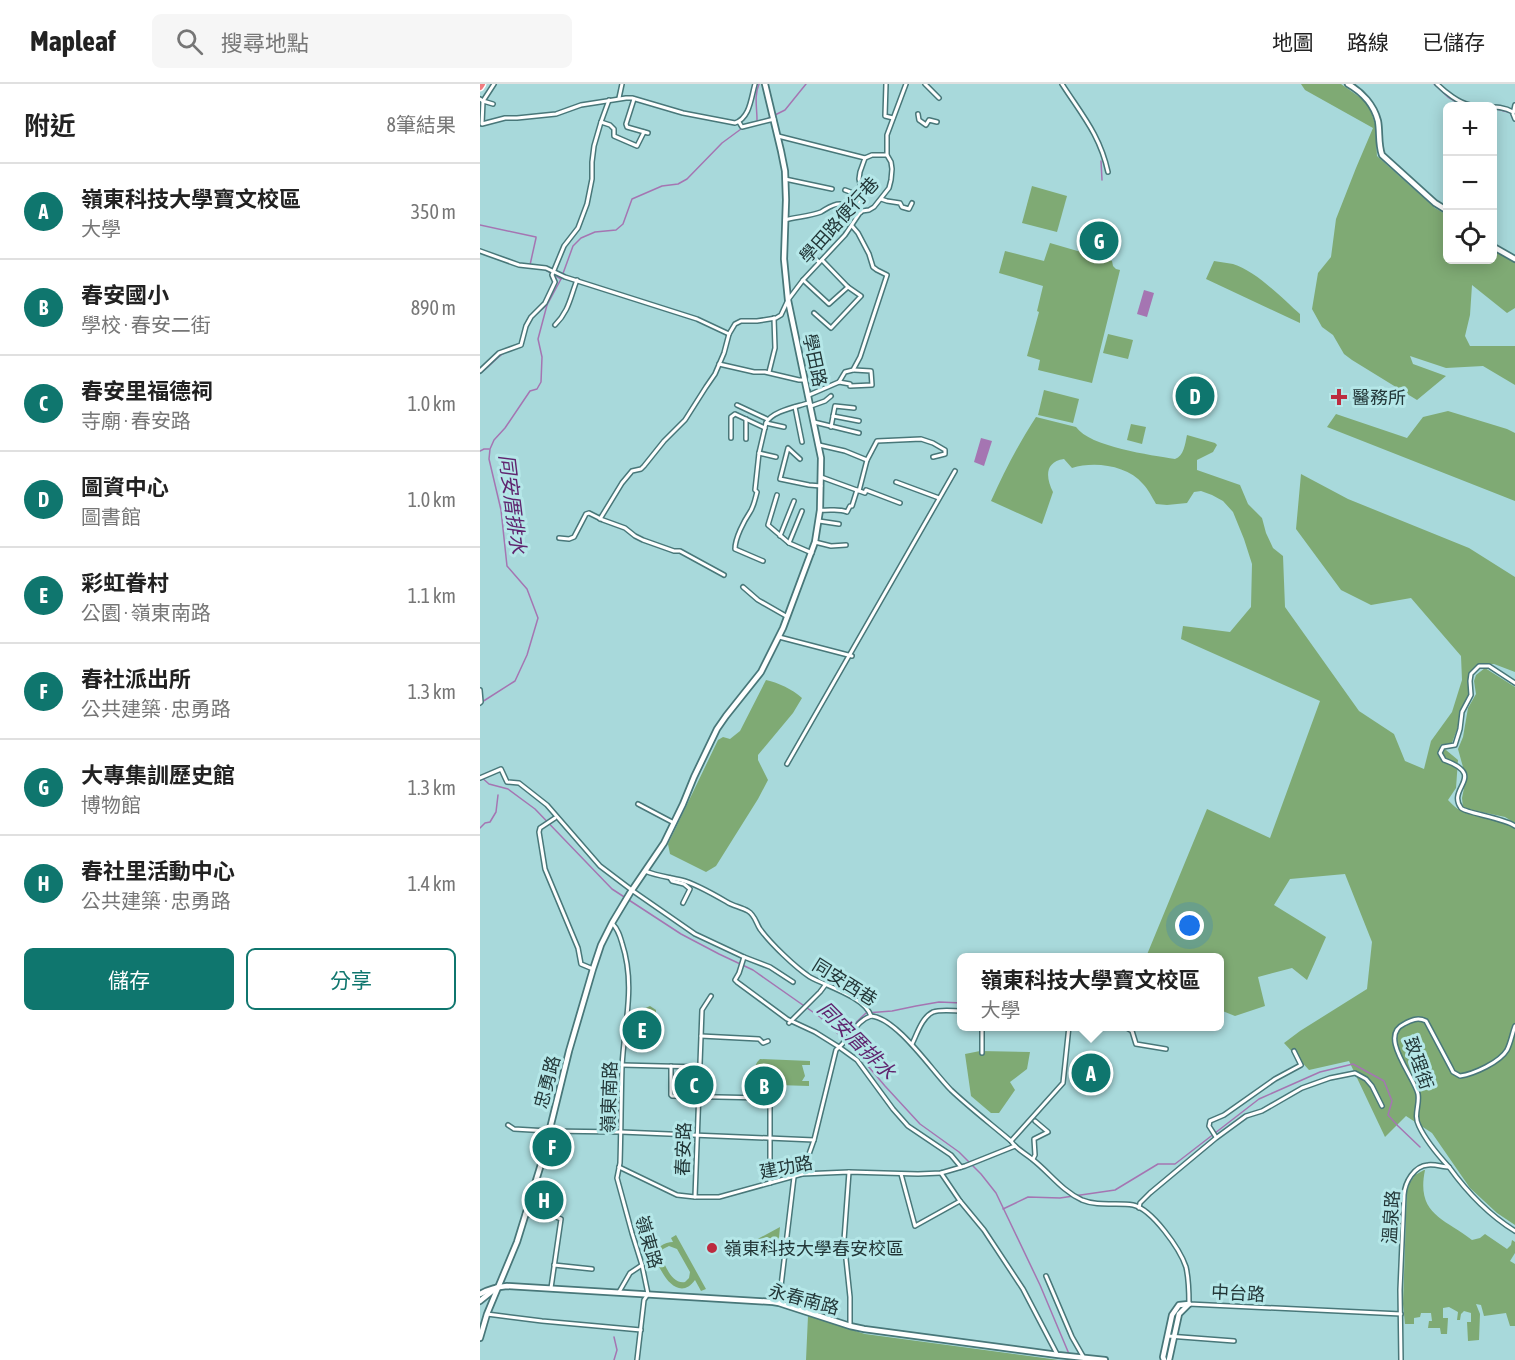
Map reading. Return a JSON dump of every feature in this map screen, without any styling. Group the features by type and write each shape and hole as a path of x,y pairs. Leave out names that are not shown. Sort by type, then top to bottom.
{"main road":[{"name":"學田路","path":"765,84 785,171 784,259 788,300 821,458 820,510 815,542 779,637"},
{"path":"1348,84 1370,102 1378,121 1382,155 1445,210"},
{"path":"1497,249 1515,259"},
{"path":"631,891 664,843 717,729 758,678 779,637"},
{"name":"忠勇路","path":"480,1338 487,1314 517,1242 542,1161 562,1075 601,945 631,891"},
{"name":"永春南路","path":"480,1294 507,1286 779,1303 850,1326 1082,1357"},
{"path":"480,1301 498,1287"},
{"path":"1164,1360 1163,1357 1179,1314 1189,1304"},
{"path":"1169,1360 1171,1337"},
{"path":"1082,1357 1105,1360"}],"street":[{"path":"494,84 482,100 481,125 505,118 556,114 581,105 619,98 634,99 683,113 735,123 747,114 755,84"},
{"path":"619,98 622,84"},
{"path":"886,84 885,116 893,118"},
{"name":"學田路便行巷","path":"774,318 781,315 788,300 803,280 845,235 861,212 874,207 889,188 892,169 887,155 887,135 906,84"},
{"path":"925,84 939,98"},
{"path":"1062,84 1098,138 1108,172"},
{"path":"1437,84 1467,104 1496,106 1508,109 1514,115"},
{"path":"601,122 614,129 614,136 637,146 646,132 627,127 634,99"},
{"path":"482,100 493,104"},
{"path":"480,371 499,353 521,345 531,317 545,303 553,288 555,282 552,275 556,264 564,246 578,228 587,204 592,179 594,146 609,100"},
{"path":"1514,115 1515,105"},
{"path":"918,114 919,120 926,125 929,120 937,122"},
{"path":"739,122 742,127 774,120"},
{"path":"778,136 865,158 872,155 887,155"},
{"path":"861,212 862,192 859,179 865,158"},
{"path":"785,179 832,189"},
{"path":"845,190 861,196"},
{"path":"881,199 900,203 902,207 909,209 912,203"},
{"path":"785,220 821,212 834,204 840,204"},
{"path":"852,226 869,254 873,267 887,274 860,357 853,370"},
{"path":"814,313 831,328 861,296 805,250 819,234"},
{"path":"480,251 519,265 546,268 554,273 697,319 729,334"},
{"path":"555,324 564,316 569,307 577,280"},
{"path":"803,280 829,304 848,287"},
{"path":"600,519 632,471 644,466 685,420 715,374 729,334 735,324 741,321 774,318 775,348 768,373"},
{"path":"719,364 806,380"},
{"path":"809,395 839,382 850,384 850,386 872,385 871,371 845,372 839,382"},
{"path":"764,561 735,549 735,541 751,510 757,492 755,490 759,453 766,421 772,415 795,407 825,401 831,396"},
{"path":"737,405 766,421 783,427"},
{"path":"831,427 835,406 854,408"},
{"path":"795,407 802,442"},
{"path":"731,438 731,417 735,414 765,428"},
{"path":"833,416 859,421"},
{"path":"746,419 746,439"},
{"path":"814,422 859,433"},
{"path":"820,510 828,511 838,508 847,512 850,506 852,507 867,460 878,440 923,440 945,450 945,454 933,458"},
{"path":"819,445 845,451 867,460"},
{"path":"800,459 788,448 780,479 809,486 821,486"},
{"path":"759,453 776,457"},
{"path":"787,764 955,471"},
{"path":"821,477 900,503"},
{"path":"896,482 939,498"},
{"path":"777,495 768,525 789,543 812,553"},
{"path":"780,536 794,501"},
{"path":"789,543 802,511"},
{"path":"559,538 574,537 586,514 591,514 625,528 643,540 680,551 724,575"},
{"path":"819,521 839,524"},
{"path":"815,542 831,546 846,545"},
{"path":"743,587 758,600 788,616"},
{"path":"779,637 850,656"},
{"path":"1515,683 1489,666 1479,666 1471,674 1472,695 1462,712 1455,746 1443,747 1440,753 1443,760 1463,769 1465,777 1458,797 1463,810 1515,825"},
{"path":"480,690 480,703"},
{"path":"480,778 501,769 507,782 519,783 552,810 600,866 631,891 695,934 744,958 770,967 793,982"},
{"path":"638,804 674,823"},
{"path":"555,818 540,828 539,832 545,869 578,948 581,963 593,969"},
{"name":"同安西巷","path":"645,871 686,882 750,912 767,937 792,962 811,977 841,991 867,1007 871,1016 884,1021 903,1035 951,1090 1015,1146"},
{"path":"670,878 690,889 683,903"},
{"name":"嶺東南路","path":"612,923 622,942 629,976 629,1011 622,1065 619,1167"},
{"path":"744,958 735,980 737,982 790,1022 815,1032 860,1064 908,1126 951,1155 963,1167"},
{"path":"790,1022 826,984"},
{"name":"春安路","path":"695,1197 702,1011 711,996"},
{"path":"912,1044 930,1014 937,1011 957,1011"},
{"path":"802,1174 814,1140 836,1050 864,1019 871,1016"},
{"name":"致理街","path":"1449,1167 1435,1151 1417,1121 1418,1094 1398,1051 1394,1038 1397,1028 1423,1018 1450,1068 1460,1076 1499,1060 1506,1051 1515,1026"},
{"path":"982,1031 982,1053"},
{"path":"1011,1141 1060,1089 1063,1083 1068,1031"},
{"path":"1130,1031 1136,1044 1166,1049"},
{"path":"701,1036 759,1039 763,1043 768,1041"},
{"path":"1216,1138 1209,1126 1210,1121 1224,1115 1275,1079 1301,1065 1294,1051"},
{"path":"622,1065 700,1067"},
{"path":"671,1066 670,1095 767,1098 771,1103 770,1183"},
{"path":"1015,1146 1033,1159 1063,1187 1083,1200 1100,1204 1133,1205 1139,1208 1140,1203 1150,1193 1216,1138 1246,1116 1262,1111 1302,1088 1355,1073 1366,1079 1372,1086 1382,1106"},
{"path":"1033,1159 1034,1139 1048,1132 1035,1121"},
{"path":"508,1125 514,1129 548,1131 814,1140"},
{"name":"建功路","path":"619,1167 672,1193 695,1197 719,1197 802,1174 941,1173 963,1167 1015,1146"},
{"name":"溫泉路","path":"1401,1360 1400,1290 1404,1188 1413,1173 1427,1165 1449,1167"},
{"name":"嶺東路","path":"619,1167 617,1178 648,1294 644,1300 637,1360"},
{"path":"1449,1167 1463,1186 1482,1205 1515,1231"},
{"path":"849,1172 844,1240 851,1312 850,1326"},
{"path":"941,1173 984,1230 1023,1289 1058,1355"},
{"path":"901,1174 915,1226 960,1201"},
{"path":"779,1303 794,1177"},
{"name":"中台路","path":"1139,1208 1162,1228 1185,1264 1189,1280 1189,1304 1401,1314"},
{"path":"525,1214 561,1219 550,1289"},
{"path":"554,1265 592,1269"},
{"path":"619,1292 630,1273 642,1265"},
{"path":"1046,1276 1082,1357"},
{"path":"487,1314 542,1322 641,1330"},
{"path":"1171,1337 1234,1341"}],"green space":[{"path":"1301,84 1341,84 1368,103 1375,124 1377,156 1443,213 1443,264 1497,264 1497,250 1506,258 1515,261 1515,308 1507,313 1472,285 1470,315 1465,336 1470,346 1515,346 1515,385 1483,366 1446,368 1410,356 1413,364 1446,376 1417,400 1344,354 1333,335 1322,327 1312,309 1318,273 1331,257 1336,219 1373,128 1305,90"},
{"path":"1032,186 1067,196 1057,232 1022,223"},
{"path":"1050,243 1112,261 1113,266 1120,270 1092,383 1038,370 1040,360 1027,356 1039,312 1037,311 1043,286 999,273 1005,251 1044,261"},
{"path":"1214,261 1233,264 1260,279 1300,314 1300,323 1206,279"},
{"path":"1108,334 1133,340 1128,359 1103,353"},
{"path":"1044,390 1079,399 1073,423 1038,415"},
{"path":"1448,411 1515,433 1515,501 1327,427 1336,414 1407,438 1423,417"},
{"path":"1036,417 1076,427 1083,434 1107,445 1175,459 1185,446 1187,435 1215,443 1217,445 1213,452 1197,460 1197,470 1240,485 1248,504 1262,518 1273,548 1283,556 1285,607 1359,711 1394,734 1405,761 1424,769 1431,741 1452,712 1462,680 1461,656 1411,598 1371,605 1341,590 1296,529 1301,474 1348,499 1469,548 1515,577 1515,672 1494,664 1479,665 1469,678 1468,699 1452,743 1440,745 1458,760 1456,788 1448,800 1461,811 1504,821 1515,828 1515,1225 1497,1213 1470,1188 1432,1133 1406,1116 1385,1137 1349,1061 1309,1070 1284,1043 1367,989 1372,942 1345,874 1290,879 1274,905 1326,937 1307,980 1292,968 1258,977 1265,1006 1235,1016 1224,1012 1224,953 1148,953 1207,809 1270,838 1320,701 1181,639 1183,626 1230,632 1251,607 1252,564 1233,512 1223,501 1201,491 1194,492 1187,503 1156,504 1145,486 1128,472 1100,465 1072,468 1064,459 1053,463 1048,471 1053,492 1042,524 991,501"},
{"path":"1131,424 1146,427 1142,444 1127,440"},
{"path":"1485,668 1515,687 1515,823 1505,817 1463,808 1462,798 1466,778 1458,749 1463,737 1468,708 1476,694 1474,681 1476,675"},
{"path":"766,680 785,687 802,698 793,713 758,755 758,760 768,780 716,866 706,872 670,854 668,844 718,740 723,737 730,739 740,731"},
{"path":"650,1006 656,1010 656,1045 626,1045 630,1015"},
{"path":"980,1051 1030,1052 1027,1069 1010,1082 1015,1090 999,1113 991,1113 971,1096 965,1054"},
{"path":"760,1059 810,1061 810,1065 802,1065 805,1076 802,1081 809,1081 809,1086 748,1084 748,1079 757,1079 755,1069"},
{"path":"1425,1170 1424,1196 1428,1206 1442,1220 1472,1240 1485,1234 1507,1249 1512,1240 1515,1242 1515,1253 1510,1261 1515,1264 1515,1326 1510,1326 1506,1313 1484,1316 1481,1305 1476,1304 1480,1314 1479,1340 1468,1341 1467,1322 1471,1322 1471,1313 1464,1311 1460,1320 1457,1320 1458,1312 1449,1307 1443,1308 1443,1318 1448,1318 1447,1334 1441,1334 1440,1328 1428,1328 1429,1321 1432,1321 1431,1313 1421,1313 1420,1317 1414,1318 1414,1324 1405,1324 1403,1304 1407,1187 1415,1175"},
{"path":"780,1227 778,1248 762,1256 754,1241"},
{"path":"676,1235 706,1289 701,1291 695,1280 686,1288 677,1287 665,1277 656,1262 655,1255 660,1247 673,1242 671,1238","holes":["669,1246 677,1249 690,1272 685,1282 673,1278 661,1258 663,1249"]},
{"path":"808,1316 865,1334 1059,1360 806,1360"}],"shaded area":[{"path":"1144,290 1154,293 1147,317 1137,314"},
{"path":"981,438 992,441 984,466 974,462"}],"waterway":[{"name":"同安厝排水","path":"757,120 756,97 759,84"},
{"path":"747,124 767,119 785,110 806,84"},
{"path":"1434,84 1456,102"},
{"path":"1497,109 1515,114"},
{"name":"同安厝排水","path":"482,702 515,681 527,655 538,618 527,589 507,566 501,510 489,459 490,449 494,440 530,391 537,389 541,382 542,357 538,339 547,305 561,279 573,246 581,238 595,232 616,230 623,224 632,199 662,186 678,184 687,179 722,143 741,129"},
{"path":"1101,161 1102,180"},
{"path":"480,225 536,237 530,265"},
{"path":"542,269 561,279"},
{"path":"525,333 532,318 547,305"},
{"path":"509,351 521,346"},
{"path":"480,373 504,353"},
{"path":"480,451 489,449"},
{"name":"同安厝排水","path":"480,776 489,784 508,789 535,809 612,889 681,934 753,970 820,1017 851,1046 920,1124 959,1152 996,1193 1040,1285 1069,1354"},
{"path":"480,828 490,822 496,812 498,795"},
{"path":"841,1037 866,1013 892,1011 939,1002 957,1003"},
{"path":"1003,1209 1028,1197 1060,1198 1115,1190 1158,1164 1175,1164 1259,1099 1320,1072 1353,1064 1384,1081 1392,1101 1388,1115 1420,1147"},
{"path":"614,1337 617,1350 614,1360"}],"place":[{"name":"大專集訓歷史館","path":"1099,241"},
{"name":"圖資中心","path":"1195,396"},
{"name":"醫務所","path":"1339,397"},
{"name":"彩虹眷村","path":"642,1030"},
{"name":"嶺東科技大學寶文校區","path":"1091,1073"},
{"name":"春安里福德祠","path":"694,1085"},
{"name":"春安國小","path":"764,1086"},
{"name":"春社派出所","path":"552,1147"},
{"name":"春社里活動中心","path":"544,1200"},
{"name":"嶺東科技大學春安校區","path":"712,1248"}]}
